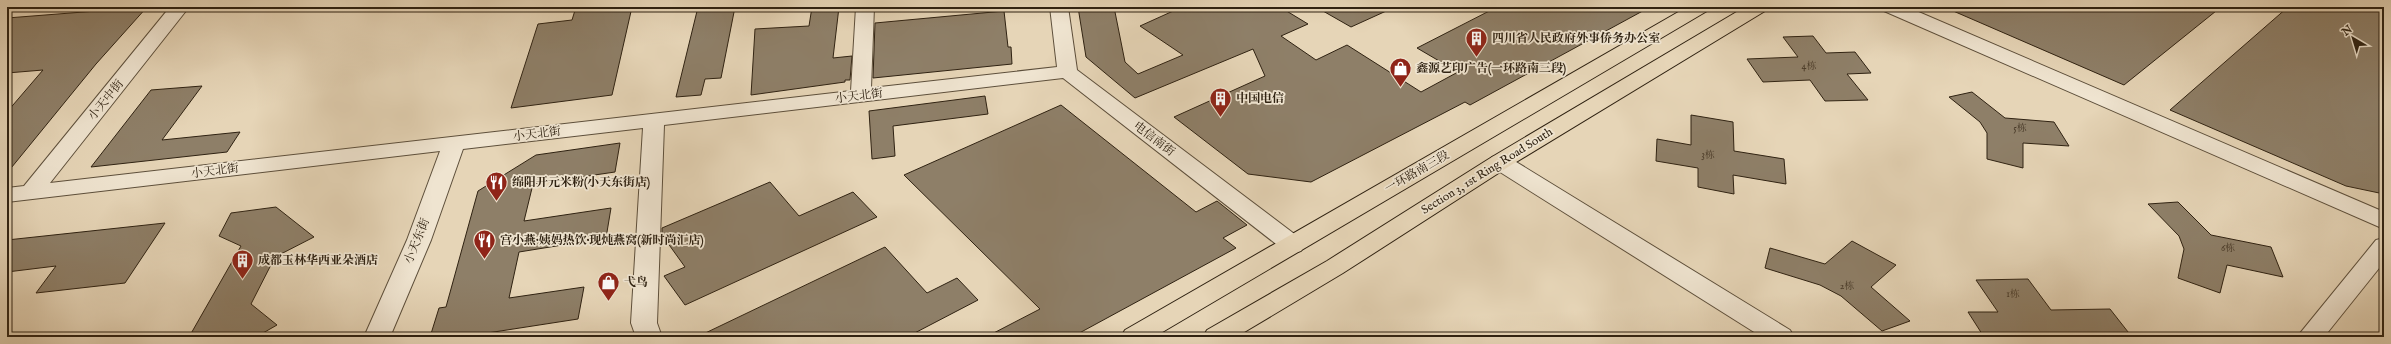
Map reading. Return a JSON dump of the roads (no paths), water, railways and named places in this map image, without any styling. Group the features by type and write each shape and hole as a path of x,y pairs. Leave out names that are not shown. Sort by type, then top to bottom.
{"main road":[{"name":"一环路南三段","path":"1134,337 1700,7"},
{"name":"Section 3, 1st Ring Road South","path":"1216,337 1335,267 1500,162 1758,7"}],"street":[{"name":"小天中街","path":"31,192 180,7"},
{"path":"861,96 865,7"},
{"path":"1059,7 1067,72"},
{"path":"1891,7 2384,221"},
{"name":"小天北街","path":"7,195 1067,72"},
{"name":"电信南街","path":"1067,72 1293,244"},
{"path":"649,337 644,324 654,120"},
{"name":"小天东街","path":"377,337 418,240 454,143"},
{"path":"1500,162 1781,337"},
{"path":"2310,337 2384,246"}],"place":[{"name":"四川省人民政府外事侨务办公室","path":"1476,58"},
{"name":"鑫源艺印广告(一环路南三段)","path":"1401,88"},
{"name":"中国电信","path":"1220,118"},
{"name":"绵阳开元米粉(小天东街店)","path":"497,202"},
{"name":"宫小燕·姨妈热饮·现炖燕窝(新时尚汇店)","path":"485,260"},
{"name":"成都玉林华西亚朵酒店","path":"242,280"},
{"name":"弋鸟","path":"608,302"}]}
